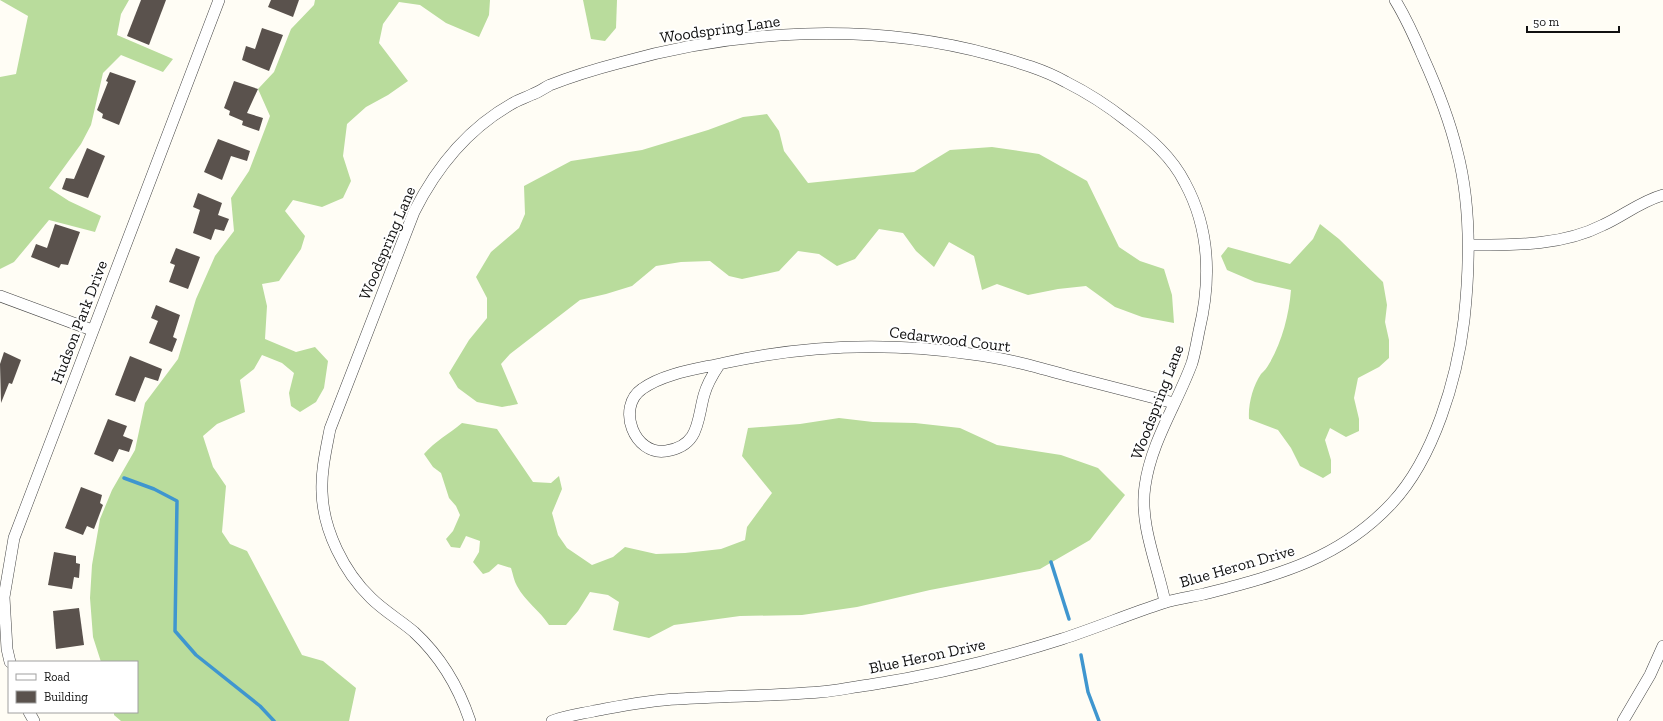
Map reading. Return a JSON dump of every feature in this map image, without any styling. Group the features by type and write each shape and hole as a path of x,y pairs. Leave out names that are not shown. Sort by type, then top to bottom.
{"street":[{"name":"Hudson Park Drive","path":"10,661 7,649 4,597 14,538 219,0"},
{"name":"Blue Heron Drive","path":"552,721 632,703 676,699 728,698 823,692 900,680 988,660 1060,639 1165,602 1268,578 1294,569 1346,542 1366,527 1394,502 1423,459 1446,403 1461,345 1467,296 1469,246 1464,190 1458,152 1440,95 1406,17 1395,0"},
{"name":"Woodspring Lane","path":"470,721 465,706 441,662 413,632 387,613 370,598 342,560 328,526 322,492 323,465 330,429 414,212 425,190 453,151 479,127 512,103 528,95 552,84 585,73 640,57 673,50 738,39 803,34 896,38 962,47 1018,62 1064,80 1109,107 1151,139 1173,164 1186,183 1200,217 1206,245 1208,265 1204,308 1192,361 1151,455 1144,487 1148,536 1165,602"},
{"path":"1469,246 1523,245 1561,240 1603,226 1642,204 1663,195"},
{"path":"0,296 92,330"},
{"name":"Cedarwood Court","path":"719,365 707,386 698,424 692,438 676,449 664,452 653,450 642,443 632,429 629,411 633,398 639,391 650,384 663,378 719,365 771,354 840,347 892,346 931,349 997,358 1174,403"},
{"path":"1623,721 1650,675 1663,646"}],"green space":[{"path":"0,0 129,0 121,14 117,35 173,59 163,72 121,55 103,73 91,125 81,144 49,188 69,201 101,216 95,232 49,220 14,262 0,269 0,77 16,74 28,16"},
{"path":"315,0 490,0 489,15 479,37 446,23 420,5 399,2 383,24 379,43 408,81 388,95 366,107 347,124 343,156 351,181 343,198 322,207 293,200 285,211 305,236 301,249 279,281 262,284 267,306 265,339 296,352 315,347 328,361 324,388 316,402 300,412 291,406 289,393 294,373 282,363 262,355 254,369 240,380 245,412 217,424 203,436 213,467 226,486 222,532 230,544 247,551 302,655 323,661 356,688 349,721 121,721 114,715 114,713 138,713 138,661 101,661 93,637 90,598 92,565 100,519 112,490 135,450 145,403 178,359 196,299 215,256 234,231 231,198 249,171 270,116 258,89 274,72 291,29 314,5"},
{"path":"583,0 617,0 616,28 605,41 591,39"},
{"path":"767,114 779,131 784,151 808,183 914,172 950,150 992,147 1039,154 1087,181 1119,247 1140,261 1164,269 1172,295 1174,323 1142,317 1115,307 1086,286 1058,289 1028,295 997,284 982,290 974,256 949,242 934,267 916,251 903,233 879,229 855,259 837,266 819,254 798,251 779,271 742,279 729,276 710,261 681,262 656,266 632,286 580,300 510,354 501,364 518,404 502,407 477,402 458,388 449,373 469,340 487,318 487,298 476,277 491,252 519,228 525,214 524,186 571,161 642,150 708,130 743,117"},
{"path":"1320,224 1339,239 1383,282 1387,305 1385,322 1389,340 1389,358 1379,367 1358,378 1354,398 1359,419 1359,431 1346,437 1330,428 1325,440 1331,460 1331,473 1323,478 1300,466 1291,448 1278,430 1249,419 1250,401 1256,384 1261,374 1274,356 1281,338 1287,319 1291,290 1255,282 1227,270 1221,256 1228,247 1290,264 1313,239"},
{"path":"839,418 873,422 915,423 960,428 997,445 1061,455 1098,468 1125,495 1090,540 1040,569 930,590 857,607 802,615 740,616 674,625 649,638 613,630 619,602 608,595 590,592 578,611 566,625 549,625 520,591 515,582 511,568 498,564 489,572 483,574 473,562 479,552 480,541 466,536 460,548 451,547 446,539 453,531 460,515 456,506 449,498 441,473 433,467 424,454 437,441 462,423 497,429 533,482 551,483 559,476 562,489 552,513 558,535 567,548 592,565 613,557 625,547 656,554 685,553 721,549 745,540 747,527 772,493 742,456 748,428 800,424"}],"building":[{"path":"141,0 166,0 149,45 127,36"},
{"path":"271,0 299,0 293,17 268,7"},
{"path":"262,28 283,35 269,71 242,60 246,46 255,49"},
{"path":"110,72 136,81 119,125 102,118 103,114 97,110 108,82 106,81"},
{"path":"234,81 258,89 247,113 263,118 259,131 242,125 243,121 229,115 230,111 224,108"},
{"path":"218,139 250,151 247,161 231,156 222,180 204,172"},
{"path":"87,148 105,156 88,198 62,189 66,178 74,179"},
{"path":"198,193 222,203 218,215 229,219 224,231 215,229 211,240 193,233 200,210 193,207"},
{"path":"55,224 80,232 68,265 61,264 59,268 31,257 36,244 47,248"},
{"path":"176,248 200,257 188,289 169,282 175,265 170,263"},
{"path":"156,305 180,315 173,337 177,339 172,352 149,343 158,321 151,318"},
{"path":"4,352 21,360 12,384 9,383 1,403 0,364"},
{"path":"130,356 162,369 158,381 145,377 135,402 115,395"},
{"path":"108,419 127,426 123,436 133,440 129,452 119,449 113,462 94,454"},
{"path":"81,487 102,495 100,503 103,505 94,529 87,526 83,535 65,528"},
{"path":"54,552 76,556 76,563 80,564 79,578 74,577 72,589 48,585"},
{"path":"79,608 84,645 56,649 53,611"}],"waterway":[{"path":"124,478 154,489 177,501 175,631 196,655 260,706 274,721"},
{"path":"1051,562 1069,619"},
{"path":"1081,655 1088,692 1099,721"}]}
